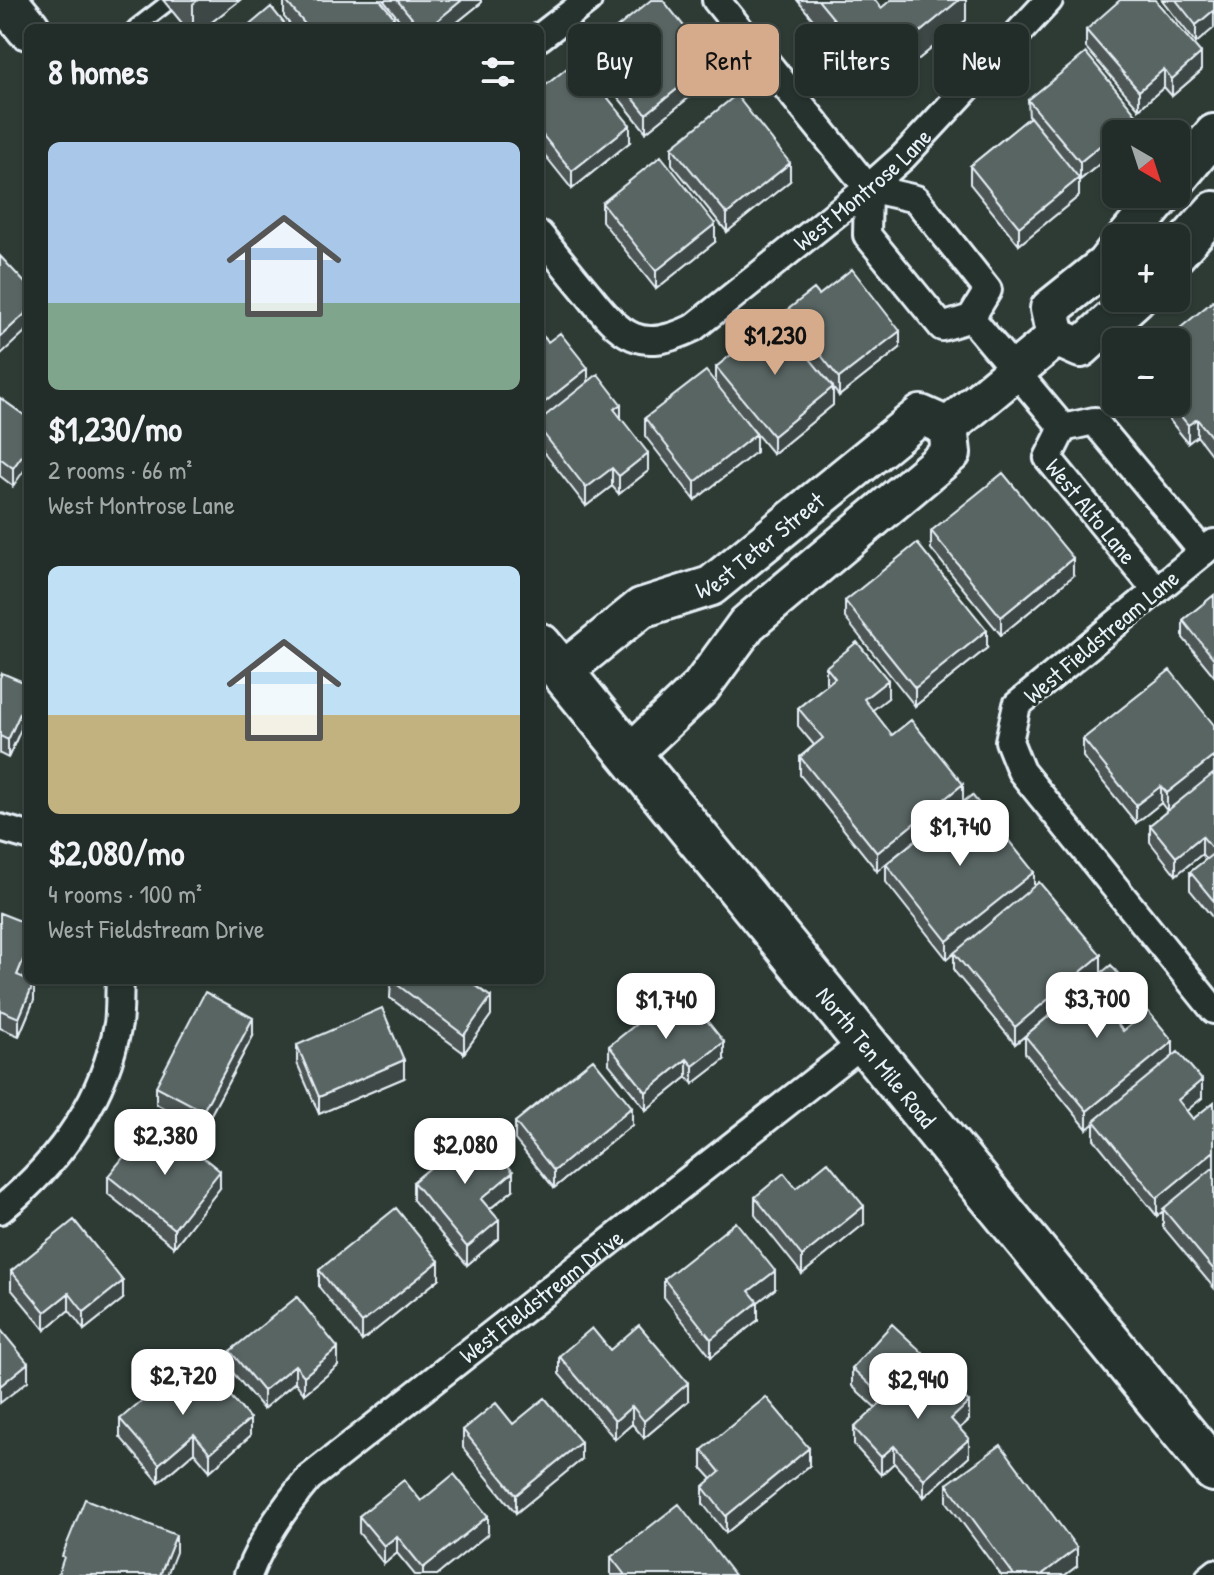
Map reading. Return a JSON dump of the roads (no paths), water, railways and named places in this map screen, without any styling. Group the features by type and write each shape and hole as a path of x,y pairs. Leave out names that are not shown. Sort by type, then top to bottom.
{"main road":[{"path":"5,0 25,24"},
{"name":"North Ten Mile Road","path":"551,659 1214,1470"}],"street":[{"path":"544,34 588,0"},
{"path":"716,0 868,188 916,199 988,290 971,318 942,327 867,235 868,188"},
{"name":"West Montrose Lane","path":"544,240 612,324 630,336 649,341 672,338 693,328 868,188 919,142 1049,0"},
{"path":"1190,163 1214,134"},
{"path":"1139,224 1152,208"},
{"path":"1190,238 1214,211"},
{"path":"1056,337 1050,309 1102,267"},
{"path":"1056,337 1081,348 1121,312"},
{"name":"West Alto Lane","path":"971,318 1063,428"},
{"path":"629,755 701,687 747,624 951,453 948,427 1056,337"},
{"name":"West Teter Street","path":"551,659 641,608 711,586 921,415 948,427"},
{"name":"West Alto Lane","path":"1063,428 1094,421 1208,547"},
{"name":"West Alto Lane","path":"1063,428 1048,458 1156,590"},
{"name":"West Fieldstream Lane","path":"1208,547 1017,705 1009,741 1021,771 1214,1010"},
{"path":"0,828 24,835"},
{"path":"0,1210 49,1166 73,1134 93,1099 108,1063 118,1022 120,984"},
{"name":"West Fieldstream Drive","path":"248,1575 260,1545 281,1510 309,1478 863,1043"}],"lane":[{"path":"140,24 166,4"},
{"path":"1204,1575 1214,1567"}]}
